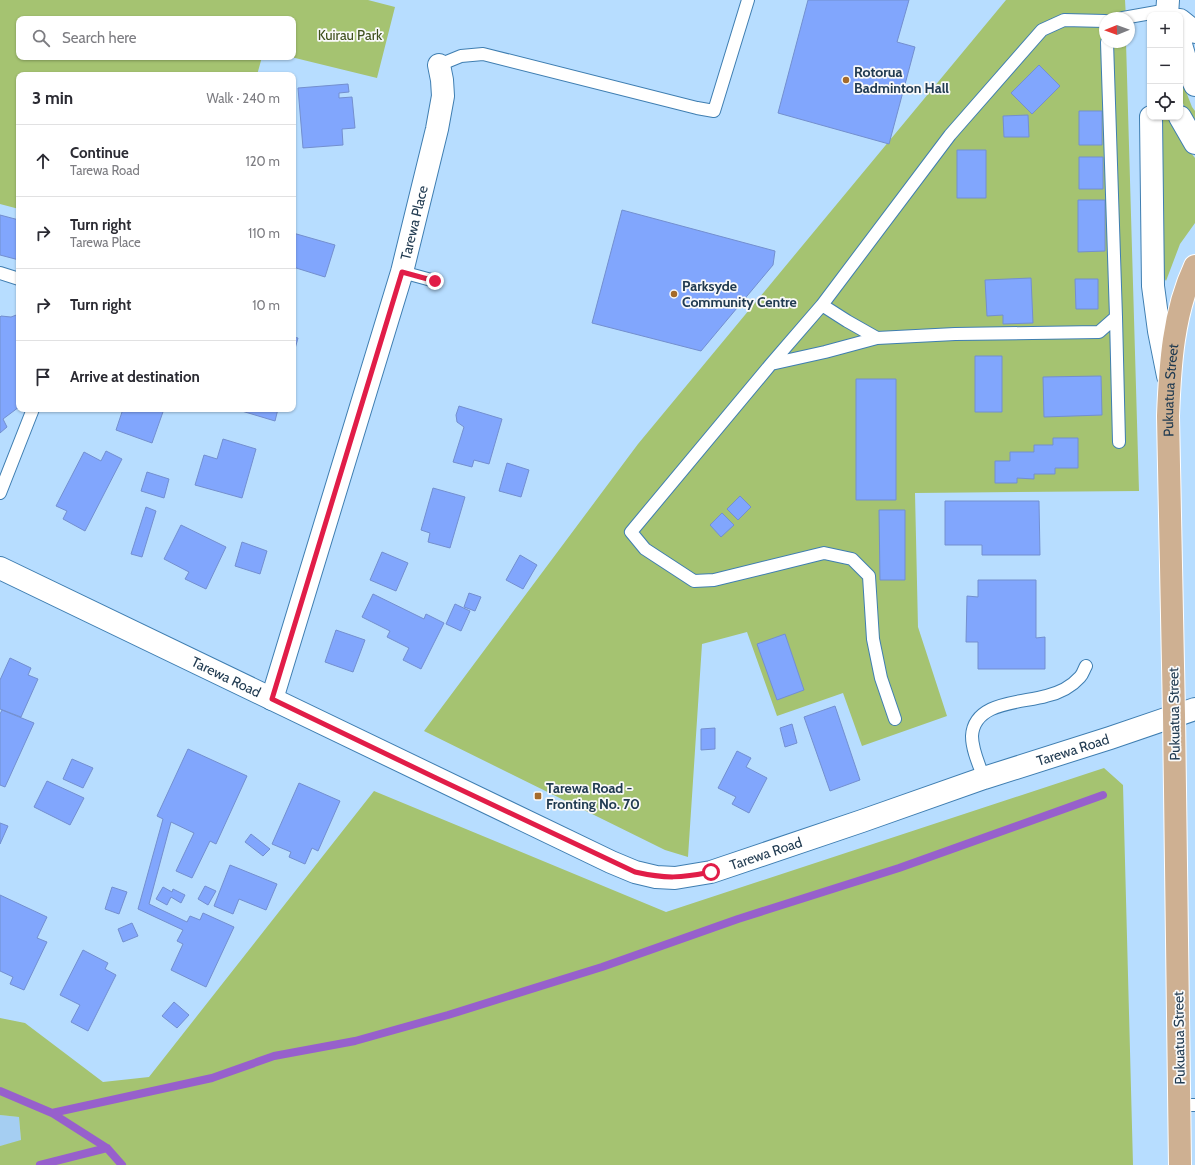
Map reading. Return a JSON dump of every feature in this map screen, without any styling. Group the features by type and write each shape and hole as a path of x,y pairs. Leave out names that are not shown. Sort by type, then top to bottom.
{"main road":[{"name":"Pukuatua Street","path":"1180,1165 1188,1105 1174,715 1168,416 1174,339 1180,308 1188,282 1195,266"}],"street":[{"path":"1183,22 1195,32"},
{"path":"1182,48 1189,72 1195,85"},
{"name":"Tarewa Place","path":"272,699 402,272 437,129 443,96 439,65"},
{"path":"1151,120 1153,286 1159,331 1170,381"},
{"path":"1182,120 1195,143"},
{"name":"Tarewa Road","path":"0,568 611,862 635,872 656,877 675,878 711,872 984,778 1195,709"}],"lane":[{"path":"439,65 461,56 483,54 714,111 748,0"},
{"path":"1135,16 1147,15"},
{"path":"895,720 881,678 873,640 869,576 852,559 824,553 714,580 694,581 645,549 631,532 822,305 950,135 1042,30 1064,20 1099,21"},
{"path":"1107,48 1119,442"},
{"path":"402,272 435,281"},
{"path":"0,273 16,277"},
{"path":"822,305 877,338"},
{"path":"771,364 825,352 877,338 955,334 1099,332 1116,317"},
{"path":"0,494 32,412"},
{"path":"984,778 975,755 972,738 973,730 983,715 991,709 1003,705 1048,696 1067,688 1081,676 1086,666"}],"shaded area":[{"path":"0,1115 19,1117 21,1141 0,1146"}],"green space":[{"name":"Kuirau Park","path":"0,0 368,0 395,7 377,78 296,58 296,16 16,16 16,60 261,60 258,72 16,72 16,208 0,204"},
{"path":"1006,0 1125,0 1126,12 1099,12 1099,48 1126,48 1139,491 915,493 918,627 947,716 862,746 843,693 777,716 747,632 702,644 688,857 665,850 424,731 638,444"},
{"path":"1183,84 1195,111 1195,124 1184,106"},
{"path":"1162,120 1173,120 1187,148 1195,158 1195,223 1180,244 1166,281 1163,276"},
{"path":"1104,768 1123,785 1133,1165 0,1165 0,1146 21,1140 19,1117 0,1115 0,1018 25,1023 103,1082 149,1077 374,791 666,912"}],"building":[{"name":"Rotorua Badminton Hall","path":"808,0 909,0 897,42 915,47 889,144 778,113"},
{"path":"1039,65 1060,86 1032,114 1011,93"},
{"path":"348,84 349,92 339,93 339,98 352,97 355,128 342,129 343,145 303,148 298,88"},
{"path":"1079,111 1102,111 1102,145 1079,145"},
{"path":"1028,115 1029,137 1004,137 1003,116"},
{"path":"957,150 986,150 986,198 957,198"},
{"path":"1079,157 1103,157 1103,189 1079,189"},
{"path":"1078,200 1105,200 1105,251 1078,252"},
{"name":"Parksyde Community Centre","path":"622,210 775,251 773,265 701,351 592,323"},
{"path":"0,215 16,219 16,259 0,255"},
{"path":"296,234 335,245 325,277 296,268"},
{"path":"1031,278 1033,323 1003,324 1003,315 987,316 985,280"},
{"path":"1075,279 1098,279 1098,309 1076,309"},
{"path":"16,315 16,409 3,419 7,427 0,433 0,317 11,317"},
{"path":"975,356 1002,356 1002,412 975,412"},
{"path":"1101,376 1102,415 1044,417 1043,377"},
{"path":"856,379 896,379 896,500 856,500"},
{"path":"459,406 502,419 489,464 474,460 472,467 453,462 464,427 457,422 456,415"},
{"path":"122,412 163,412 152,443 116,430"},
{"path":"245,412 277,412 275,421"},
{"path":"1053,438 1078,438 1078,468 1055,468 1055,474 1034,474 1034,479 1017,478 1017,483 995,483 995,461 1010,461 1010,452 1034,452 1034,445 1053,445"},
{"path":"223,439 256,449 242,498 195,485 204,455 217,459"},
{"path":"106,451 122,459 85,531 63,519 67,511 56,506 84,452 101,461"},
{"path":"507,463 529,470 521,497 499,491"},
{"path":"147,472 169,479 164,498 141,491"},
{"path":"433,488 465,497 450,548 428,542 430,533 421,530"},
{"path":"740,496 751,507 738,520 727,509"},
{"path":"945,501 1039,501 1040,555 982,555 982,545 945,545"},
{"path":"146,507 156,511 142,557 131,554"},
{"path":"879,510 905,510 905,580 880,580"},
{"path":"722,513 734,525 721,537 710,525"},
{"path":"181,525 226,547 206,589 185,579 189,572 164,559"},
{"path":"242,542 267,551 260,574 235,566"},
{"path":"382,552 408,563 396,591 370,580"},
{"path":"520,555 537,565 523,589 506,580"},
{"path":"978,580 1036,580 1036,638 1045,637 1045,669 978,669 978,642 966,642 967,596 978,597"},
{"path":"469,593 481,597 475,611 464,607"},
{"path":"373,594 424,619 426,614 444,623 421,669 403,660 409,648 387,637 390,631 362,617"},
{"path":"455,604 470,611 461,631 446,624"},
{"path":"336,630 365,640 353,672 325,662"},
{"path":"785,634 804,690 777,700 757,644"},
{"path":"10,658 31,668 28,675 38,679 21,717 0,709 0,680"},
{"path":"835,706 860,780 830,791 804,717"},
{"path":"2,710 34,723 5,787 0,785 0,714"},
{"path":"792,724 797,743 785,747 780,728"},
{"path":"715,728 715,749 701,750 701,729"},
{"path":"188,749 247,776 216,844 210,841 192,878 176,871 194,833 171,822 149,904 187,922 190,916 200,920 203,913 234,927 206,987 171,970 183,944 177,941 183,930 138,909 163,819 157,816"},
{"path":"737,751 751,758 746,767 767,778 749,813 732,804 736,797 718,788"},
{"path":"72,759 93,768 83,788 63,779"},
{"path":"47,781 84,798 70,825 34,807"},
{"path":"299,783 340,801 318,851 312,848 305,864 289,857 291,852 272,844"},
{"path":"0,823 8,826 0,844"},
{"path":"251,834 270,849 263,856 245,842"},
{"path":"230,865 277,884 266,910 239,899 233,914 214,906"},
{"path":"205,886 216,891 208,905 198,899"},
{"path":"112,887 127,892 119,914 105,909"},
{"path":"163,887 172,892 173,889 185,895 181,903 171,897 167,905 156,899"},
{"path":"0,895 47,917 37,938 47,942 24,990 10,984 13,977 0,971"},
{"path":"132,923 138,936 123,942 118,929"},
{"path":"83,950 108,963 105,969 116,975 88,1031 71,1022 80,1005 60,995"},
{"path":"174,1002 189,1015 177,1028 162,1016"}],"waterway":[{"path":"52,1113 212,1078 274,1056 355,1041 448,1015 602,967 738,919 899,868 1103,795"},
{"path":"0,1091 52,1113 107,1148 122,1165"},
{"path":"40,1165 107,1148"}],"place":[{"name":"Rotorua Badminton Hall","path":"846,80"},
{"name":"Parksyde Community Centre","path":"674,294"},
{"name":"Tarewa Road - Fronting No. 70","path":"538,796"}],"route":[{"path":"435,281 402,272 272,699 611,862 635,872 656,877 675,878 711,872"}]}
